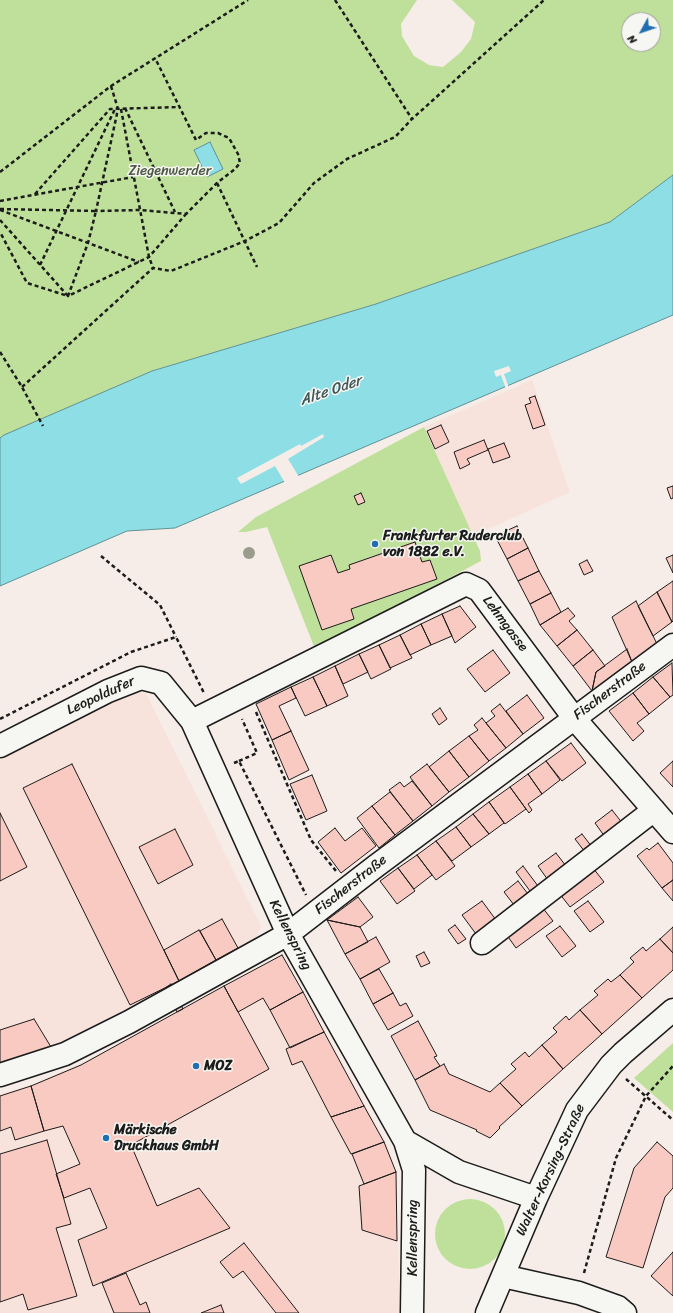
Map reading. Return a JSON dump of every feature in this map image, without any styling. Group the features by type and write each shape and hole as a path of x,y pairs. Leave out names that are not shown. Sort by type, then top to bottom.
{"street":[{"name":"Lehmgasse","path":"192,721 466,584 479,590 574,718 673,832"},
{"name":"Fischerstraße","path":"0,1075 65,1054 129,1022 288,934 673,645"},
{"name":"Leopoldufer","path":"0,746 108,691 141,678 161,683 192,721"},
{"name":"Kellenspring","path":"192,721 288,934 405,1141 414,1170 412,1313"},
{"path":"482,943 654,810"},
{"name":"Walter-Korsing-Straße","path":"487,1313 536,1198 577,1110 611,1065 673,1010"},
{"path":"405,1141 459,1172 536,1198"},
{"path":"504,1276 579,1293 618,1307 625,1313"}],"path":[{"path":"0,172 111,86 248,0"},
{"path":"335,0 412,119"},
{"path":"153,268 171,271 245,241 279,224 314,183 347,160 395,137 412,119 544,0"},
{"path":"0,232 28,283 68,296 149,257 186,214 217,183 235,169 240,163 238,154 229,138 218,133 206,133 196,140 155,58"},
{"path":"111,86 134,177 149,257 153,268"},
{"path":"35,194 110,109 180,107"},
{"path":"125,108 176,213"},
{"path":"68,296 88,243 104,182 118,109"},
{"path":"40,265 78,186 118,109"},
{"path":"0,201 134,177"},
{"path":"217,183 257,267"},
{"path":"0,209 96,211 140,210 186,214"},
{"path":"0,209 139,262"},
{"path":"0,220 68,296"},
{"path":"22,387 153,268"},
{"path":"0,352 22,387 43,426"},
{"path":"101,556 160,605 176,636"},
{"path":"214,772 257,753 241,696"},
{"path":"241,696 311,840 349,887"},
{"path":"240,761 315,913"},
{"path":"611,1065 673,1120"},
{"path":"579,1293 616,1158 646,1096 673,1066"}],"shaded area":[{"path":"532,380 570,492 473,536 424,427"},
{"path":"133,691 146,693 261,926 256,939 57,1046 0,1064 0,760"},
{"path":"282,954 385,1141 396,1171 400,1313 0,1313 0,1094 31,1085 88,1060"}],"green space":[{"name":"Ziegenwerder","path":"0,0 417,0 401,24 402,36 414,56 429,65 443,67 461,52 471,39 475,22 452,0 673,0 673,175 610,222 376,304 152,371 0,438"},
{"name":"Frankfurter Ruderclub von 1882 e.V.","path":"424,427 480,551 481,561 315,649 267,527 246,532 238,532 256,517"},
{"path":"673,1043 673,1112 634,1078"},
{"path":"470,1199 489,1205 499,1215 505,1234 499,1253 489,1263 470,1269 451,1263 441,1253 435,1234 441,1215 451,1205"}],"water":[{"path":"210,142 223,169 207,177 194,150"},
{"name":"Alte Oder","path":"673,175 673,315 175,528 127,531 0,586 0,438 4,435 152,371 376,304 610,222"}],"pier":[{"path":"509,366 511,371 504,374 509,388 506,389 501,375 496,377 494,371"},
{"path":"323,434 324,437 288,459 299,477 285,483 275,466 241,484 237,478 300,444 301,446"}],"building":[{"path":"535,396 545,425 533,429 525,405 531,403 529,398"},
{"path":"441,425 449,442 435,449 427,431"},
{"path":"484,440 488,450 467,459 470,464 460,469 454,452"},
{"path":"504,443 510,457 493,463 488,449"},
{"path":"673,486 673,498 671,499 667,488"},
{"path":"361,493 365,502 358,505 354,496"},
{"path":"517,526 528,548 507,559 495,536"},
{"path":"415,542 422,562 430,560 437,579 351,609 354,619 322,630 299,566 331,555 338,573 350,569 349,565"},
{"path":"528,548 539,571 518,581 507,559"},
{"path":"673,555 673,573 666,558"},
{"path":"587,560 593,571 584,575 579,564"},
{"path":"539,571 551,593 530,604 518,581"},
{"path":"673,581 673,621 672,622 657,592"},
{"path":"657,592 672,622 653,636 638,606"},
{"path":"551,593 561,612 540,625 530,604"},
{"path":"636,601 657,644 632,662 612,617"},
{"path":"460,606 476,627 455,643 442,614"},
{"path":"568,608 575,616 569,621 577,630 557,646 540,625"},
{"path":"442,614 452,636 431,645 421,624"},
{"path":"421,624 431,645 410,655 400,635"},
{"path":"577,630 593,650 573,666 557,646"},
{"path":"400,635 412,658 390,668 379,645"},
{"path":"379,645 391,669 371,679 359,654"},
{"path":"627,649 632,662 592,691 596,672"},
{"path":"493,650 510,673 485,692 467,669"},
{"path":"593,650 605,666 596,672 592,691 573,666"},
{"path":"359,654 368,672 343,684 335,666"},
{"path":"672,663 673,695 670,697 653,677"},
{"path":"335,666 348,696 327,706 313,677"},
{"path":"313,677 327,706 305,716 291,687"},
{"path":"653,677 670,697 649,714 633,693"},
{"path":"291,687 296,698 279,706 291,731 272,740 256,704"},
{"path":"633,693 649,714 637,723 644,731 633,741 609,711"},
{"path":"527,695 544,718 523,734 506,711"},
{"path":"500,704 523,734 506,748 486,723 495,716 491,711"},
{"path":"440,708 447,719 439,725 432,714"},
{"path":"482,718 506,748 489,761 469,736 478,730 474,725"},
{"path":"291,731 309,770 289,780 272,740"},
{"path":"469,736 489,761 469,777 449,751"},
{"path":"571,743 586,763 562,781 546,761"},
{"path":"449,751 469,777 449,792 429,767"},
{"path":"546,761 560,780 542,794 528,774"},
{"path":"673,761 673,787 660,773"},
{"path":"72,764 179,981 130,1005 23,788"},
{"path":"427,764 449,792 432,806 410,777"},
{"path":"528,774 542,794 528,804 532,810 529,813 510,787"},
{"path":"312,775 327,811 306,820 290,784"},
{"path":"412,781 432,806 413,821 389,790 400,782 404,787"},
{"path":"510,787 526,809 505,824 489,802"},
{"path":"390,792 413,821 395,835 372,806"},
{"path":"489,802 504,823 489,834 473,814"},
{"path":"372,806 395,835 379,848 357,818"},
{"path":"612,810 623,824 605,837 595,823"},
{"path":"0,813 27,867 0,881"},
{"path":"473,814 489,834 471,847 456,827"},
{"path":"456,827 471,847 452,861 436,841"},
{"path":"335,828 345,841 362,828 376,846 341,873 318,842"},
{"path":"175,829 193,865 158,884 139,847"},
{"path":"582,834 592,847 585,852 575,839"},
{"path":"436,841 455,866 436,880 417,855"},
{"path":"658,843 673,863 673,880 662,888 637,856 647,848 649,850"},
{"path":"556,853 566,866 548,880 538,866"},
{"path":"417,855 432,875 414,889 398,868"},
{"path":"523,866 538,886 530,891 516,872"},
{"path":"398,868 415,891 397,904 380,881"},
{"path":"593,868 604,882 570,907 559,893"},
{"path":"673,880 673,901 662,888"},
{"path":"518,881 528,894 514,905 504,892"},
{"path":"358,897 373,917 360,927 327,920"},
{"path":"482,901 496,920 476,934 462,915"},
{"path":"588,901 604,922 590,932 574,911"},
{"path":"542,907 553,921 516,948 506,934"},
{"path":"222,919 238,948 216,960 200,931"},
{"path":"327,920 360,927 368,942 345,954"},
{"path":"455,925 466,939 458,944 448,930"},
{"path":"560,926 576,946 562,957 546,936"},
{"path":"673,927 673,953 660,939"},
{"path":"199,930 216,960 179,981 164,950"},
{"path":"376,937 390,962 360,979 345,954"},
{"path":"660,939 673,953 673,970 642,998 620,975 634,962 630,958 643,947 646,951"},
{"path":"424,952 430,963 421,967 416,956"},
{"path":"282,955 303,992 270,1010 263,998 238,1012 224,986"},
{"path":"379,969 393,993 373,1004 360,979"},
{"path":"620,975 642,998 602,1034 580,1010 598,995 594,991 608,979 611,982"},
{"path":"171,984 183,1009 177,1012 165,988"},
{"name":"Märkische Druckhaus GmbH","path":"224,986 269,1069 131,1145 157,1206 199,1188 230,1228 93,1286 78,1240 107,1228 90,1188 64,1198 56,1174 80,1164 63,1126 44,1131 31,1086 81,1065"},
{"path":"303,992 324,1032 290,1048 270,1010"},
{"path":"393,993 400,1006 406,1003 413,1016 388,1030 373,1004"},
{"path":"580,1010 602,1034 563,1069 542,1045 557,1032 553,1028 566,1016 569,1020"},
{"path":"34,1019 51,1047 0,1063 0,1030"},
{"path":"418,1021 437,1056 434,1057 440,1066 415,1080 391,1036"},
{"path":"324,1032 364,1106 331,1117 302,1061 292,1065 286,1049"},
{"path":"542,1045 563,1069 522,1106 500,1083 516,1069 511,1064 525,1052 529,1057"},
{"path":"444,1064 449,1074 490,1092 500,1083 522,1106 499,1127 500,1128 490,1138 476,1131 477,1130 430,1110 415,1080"},
{"path":"31,1086 44,1131 15,1140 11,1127 0,1131 0,1096"},
{"path":"364,1106 384,1142 351,1154 331,1117"},
{"path":"47,1140 71,1224 56,1228 77,1296 28,1310 23,1294 0,1302 0,1154"},
{"path":"384,1142 396,1172 364,1184 352,1154"},
{"path":"657,1142 673,1156 673,1188 665,1197 643,1268 606,1257 634,1168"},
{"path":"396,1172 397,1241 362,1230 359,1186"},
{"path":"244,1243 299,1313 276,1313 243,1271 233,1278 220,1262"},
{"path":"673,1252 673,1296 651,1276"},
{"path":"126,1273 140,1305 146,1302 150,1313 114,1313 102,1283"},
{"path":"221,1305 224,1313 201,1313"}],"place":[{"name":"Frankfurter Ruderclub von 1882 e.V.","path":"375,544"},
{"name":"MOZ","path":"196,1066"},
{"name":"Märkische Druckhaus GmbH","path":"106,1138"}]}
